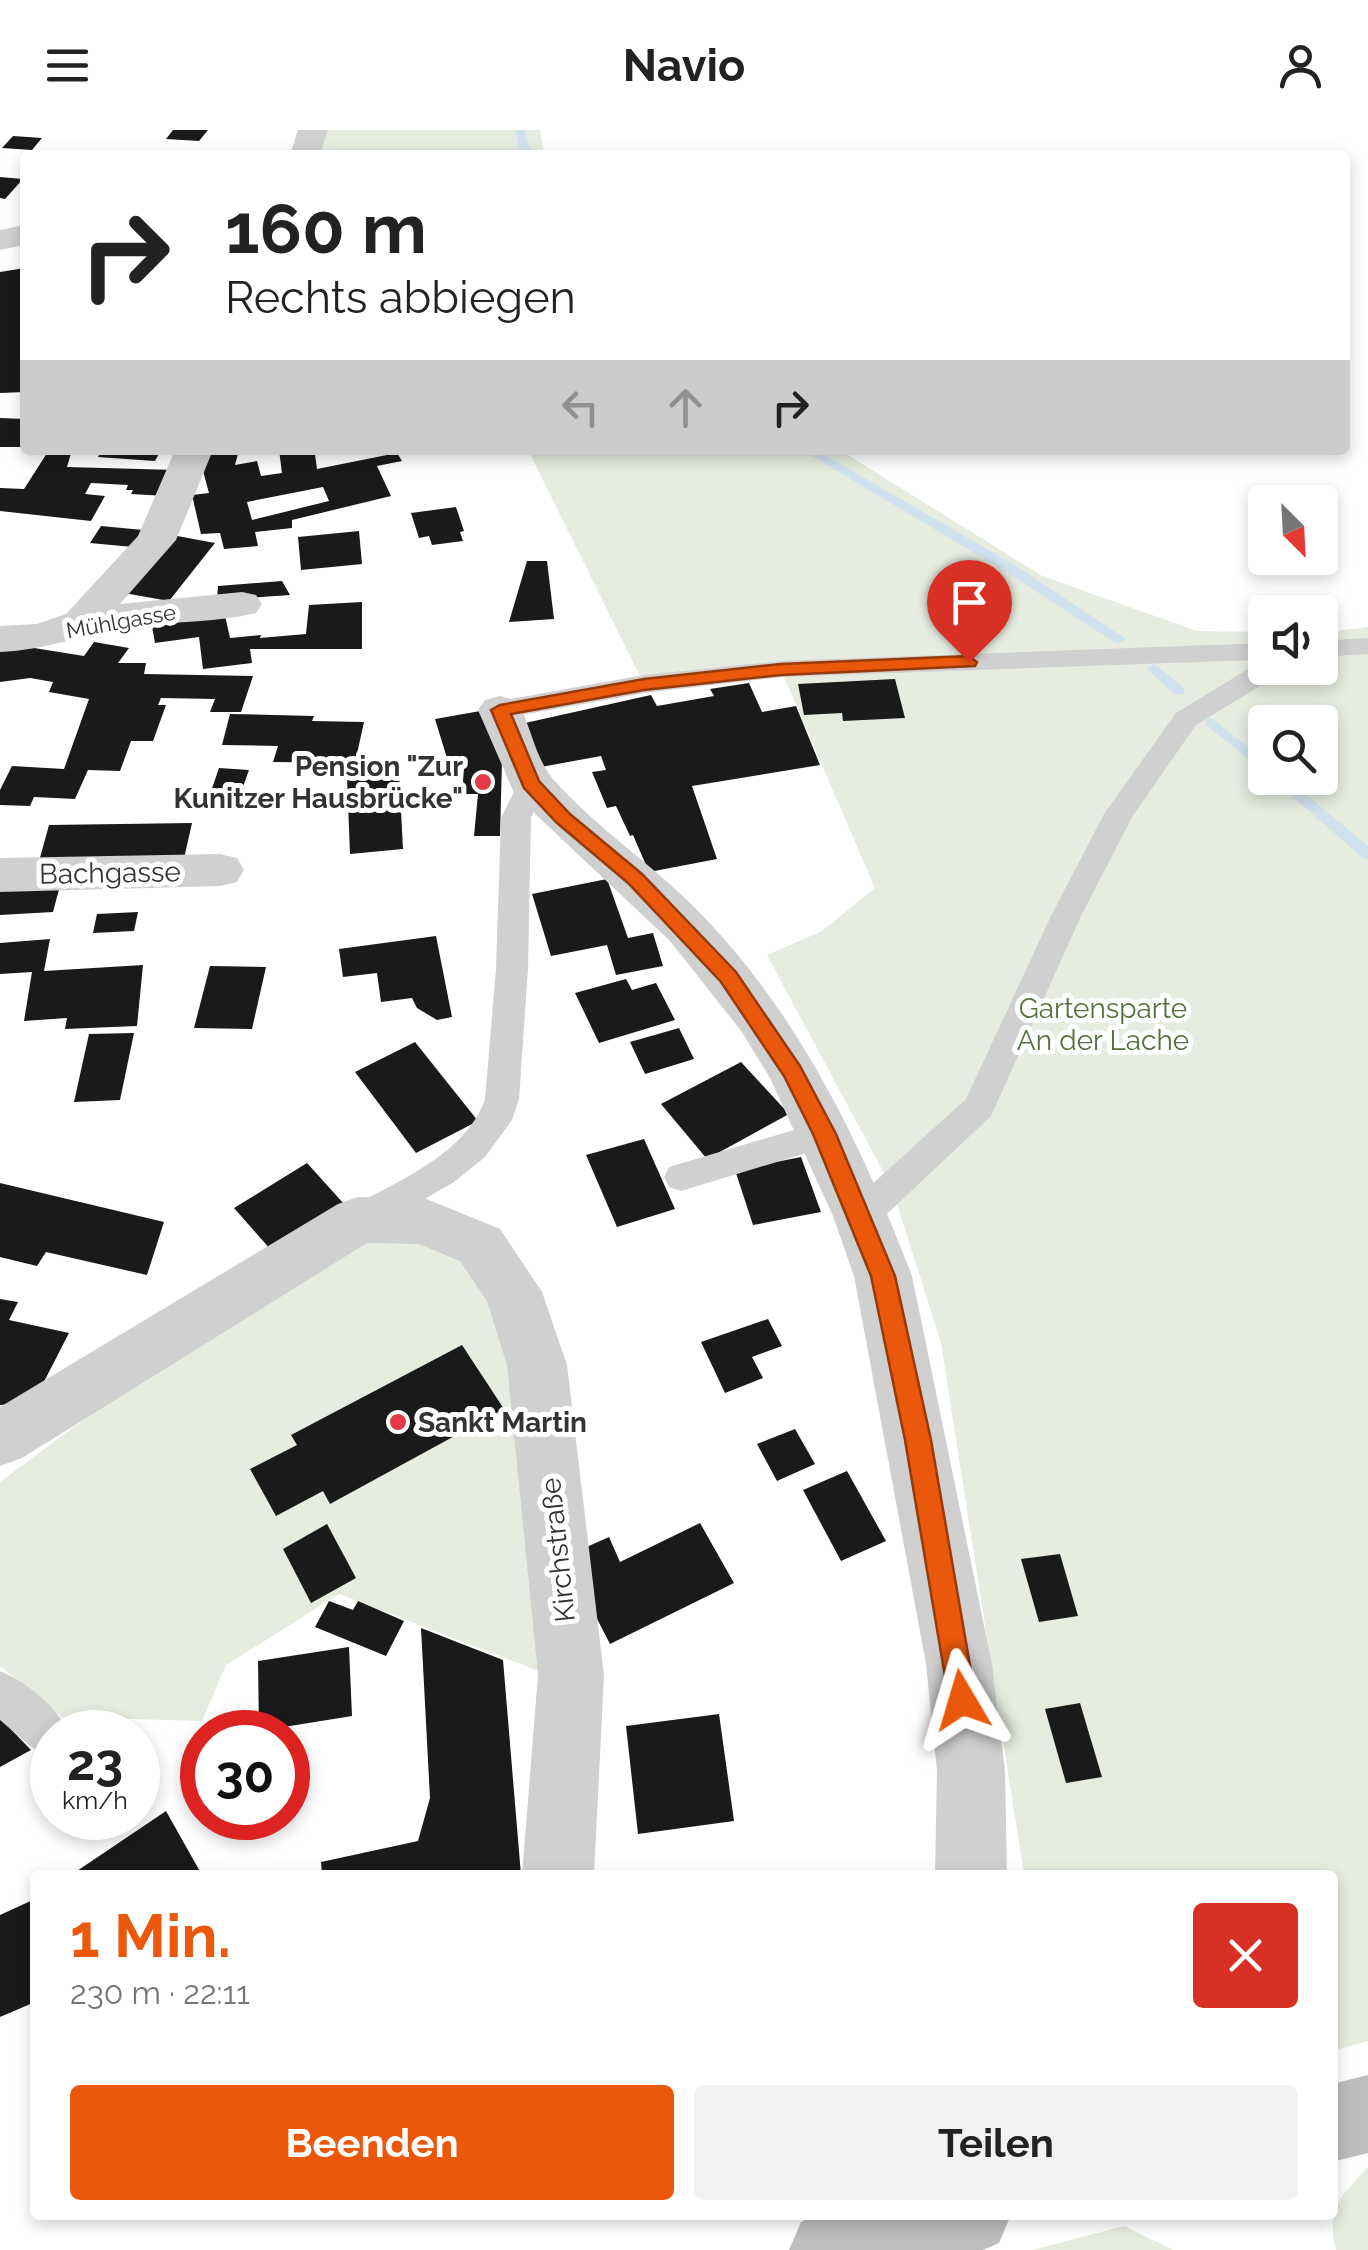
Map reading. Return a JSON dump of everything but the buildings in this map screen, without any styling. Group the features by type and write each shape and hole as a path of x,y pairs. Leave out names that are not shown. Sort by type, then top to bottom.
{"street":[{"path":"81,623 156,540 192,455"},
{"name":"Mühlgasse","path":"0,639 42,637 81,623 242,604"},
{"path":"500,710 531,784 564,818 635,878 729,977 793,1072 860,1216 883,1276 918,1440 958,1664 971,1771 970,1870"},
{"name":"Bachgasse","path":"0,875 220,870"},
{"path":"0,1439 358,1220"},
{"name":"Kirchstraße","path":"358,1220 424,1221 480,1245 513,1292 537,1364 572,1675 557,1870"},
{"path":"1338,2122 1368,2114"},
{"path":"829,2250 944,2220"}],"lane":[{"path":"1338,648 1368,646"},
{"path":"500,710 644,684 781,669 1248,652"},
{"path":"860,1216 979,1107 1066,916 1119,814 1186,720 1248,681"},
{"path":"358,1220 442,1172 473,1147 495,1120 502,1099 512,969 516,818 531,784"},
{"path":"681,1177 824,1134"},
{"path":"0,1692 30,1718"}],"green space":[{"path":"326,130 540,130 543,150 320,150"},
{"name":"Gartensparte An der Lache","path":"530,455 848,455 1042,576 1197,631 1248,632 1248,685 1338,685 1338,631 1368,627 1368,2041 1338,2050 1338,1870 1023,1870 941,1343 892,1188 767,955 822,931 875,888 781,670 644,684"},
{"path":"406,1230 448,1245 469,1258 492,1293 510,1340 533,1457 554,1677 339,1594 226,1665 207,1710 180,1710 180,1720 160,1720 160,1710 53,1710 0,1666 0,1482 231,1310 359,1240"},
{"path":"1368,2167 1368,2250 1336,2250 1333,2220 1338,2220 1338,2204"},
{"path":"1124,2226 1173,2250 1032,2250"}],"waterway":[{"path":"520,130 525,150"},
{"path":"817,455 1013,570 1119,639"},
{"path":"1154,668 1179,691"},
{"path":"1211,722 1248,753"},
{"path":"1298,795 1368,854"}],"place":[{"name":"Pension \"Zur Kunitzer Hausbrücke\"","path":"483,782"},
{"name":"Sankt Martin","path":"398,1422"}],"route":[{"path":"962,1700 918,1440 883,1276 824,1134 793,1072 729,977 635,878 564,818 531,784 500,710 644,684 781,669 969,662"}]}
